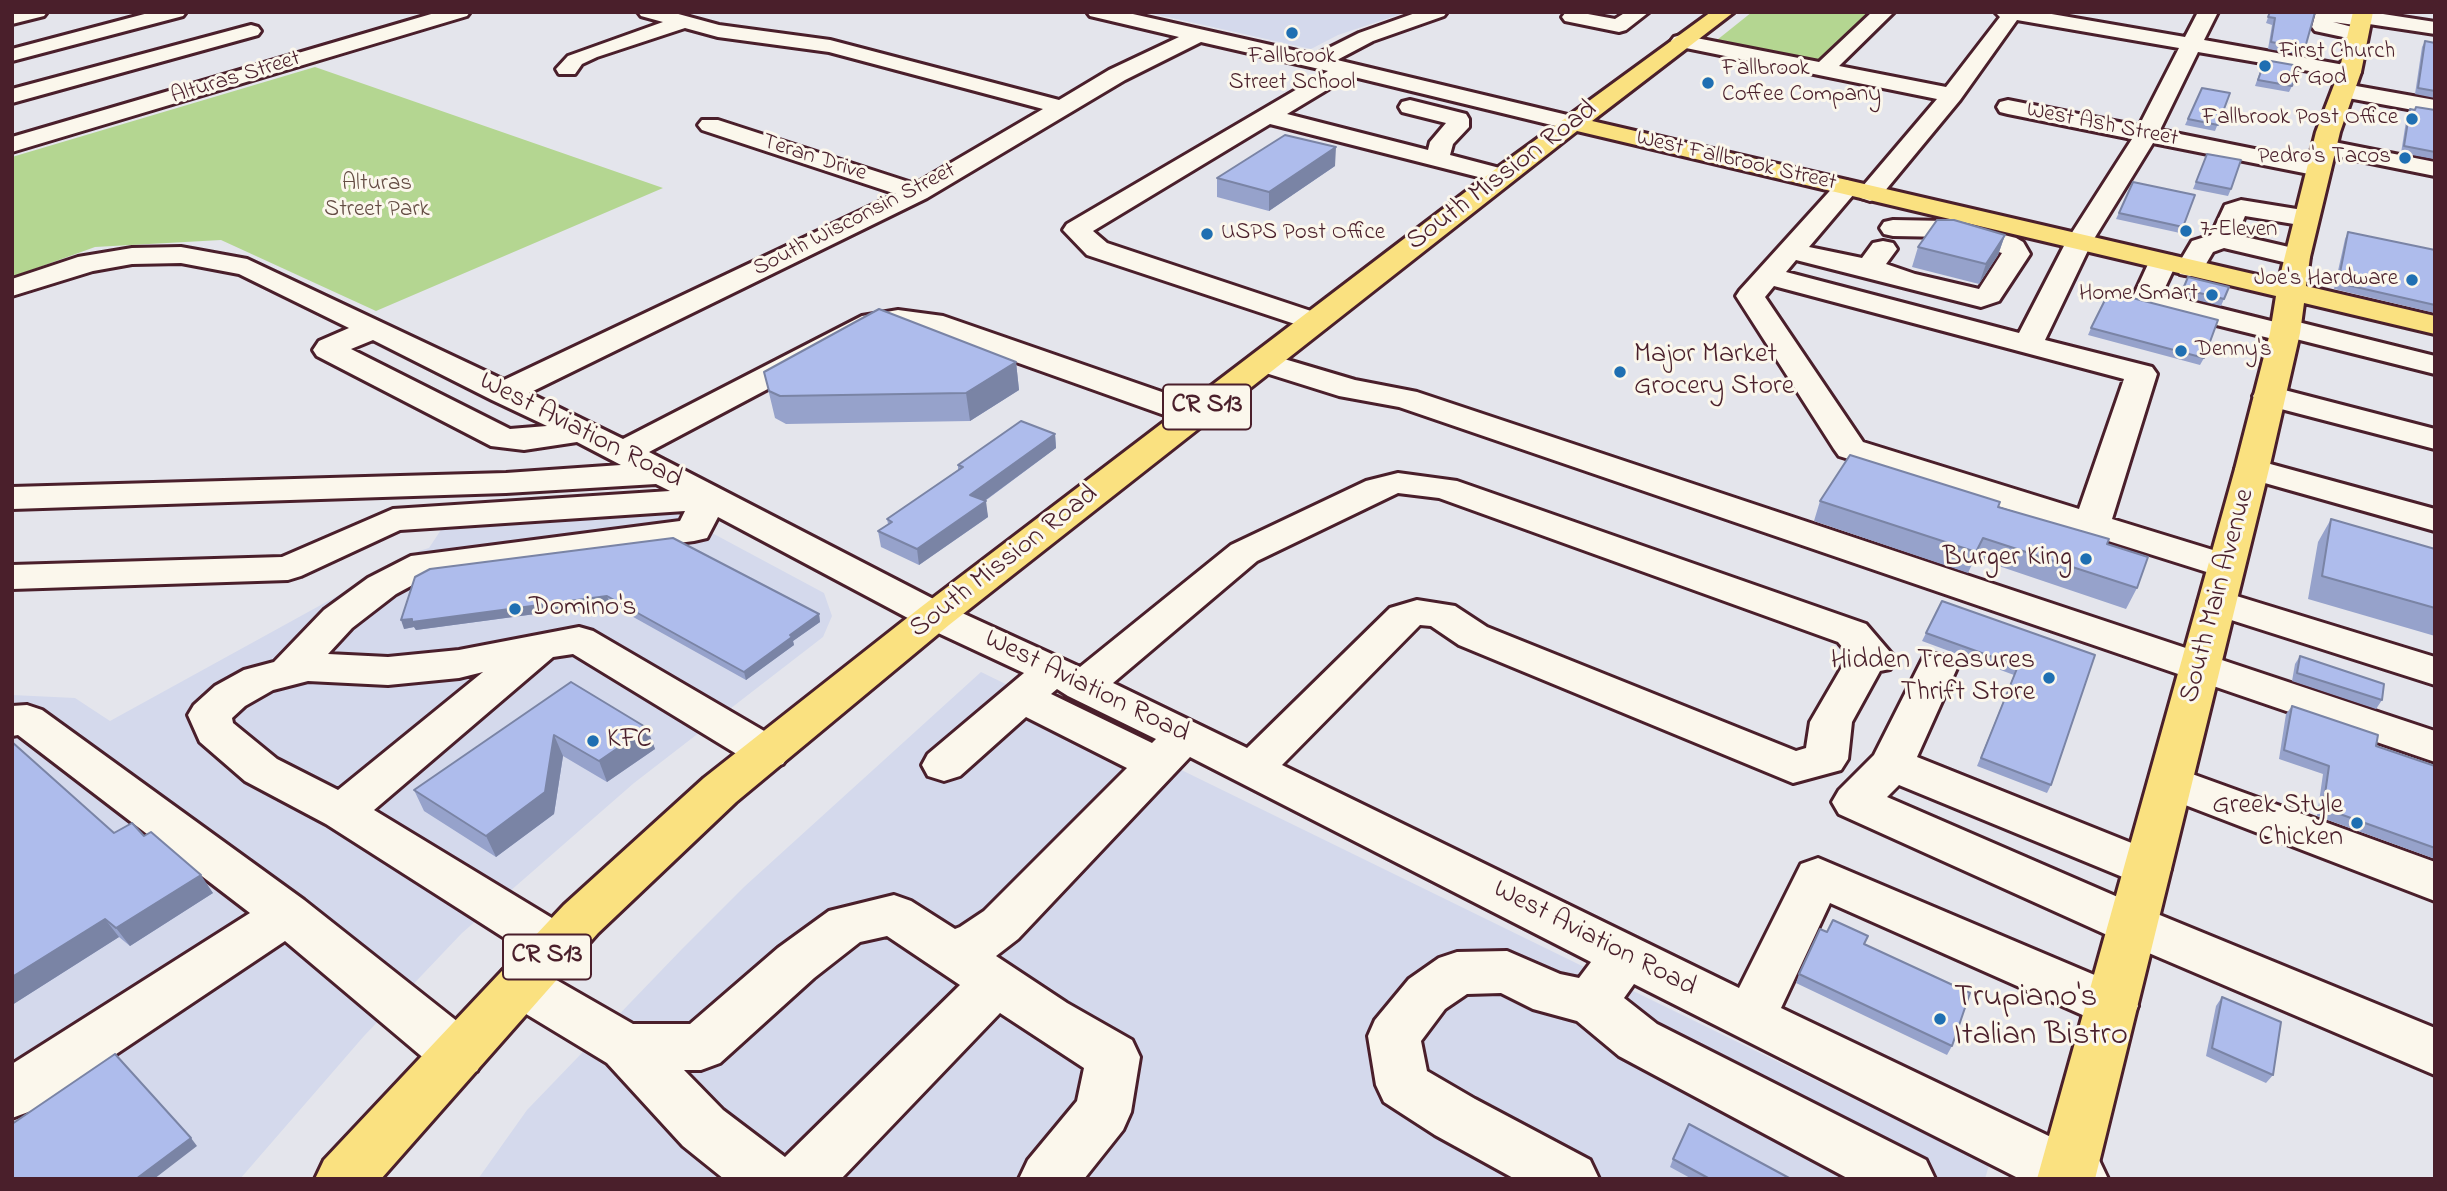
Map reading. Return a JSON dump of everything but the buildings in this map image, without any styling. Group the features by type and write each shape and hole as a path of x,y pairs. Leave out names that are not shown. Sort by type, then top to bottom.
{"main road":[{"name":"South Mission Road","path":"344,1179 581,919 674,831 935,616 1502,176 1638,77 1681,41 1724,12"},
{"name":"South Main Avenue","path":"2071,1177 2147,869 2252,469 2279,357 2296,257 2324,149 2348,82 2361,21"},
{"name":"West Fallbrook Street","path":"1572,123 1860,209 2079,242 2435,325"}],"street":[{"path":"12,18 37,12"},
{"path":"12,54 176,12"},
{"path":"406,12 433,20"},
{"name":"Alturas Street","path":"12,145 460,12"},
{"path":"648,12 718,31 830,46 1065,108"},
{"path":"1185,12 1239,24"},
{"path":"1316,321 1097,249 1076,230 1267,116 1347,58 1437,12"},
{"path":"1580,12 1572,17 1619,26 1639,12"},
{"path":"1823,70 1884,12"},
{"path":"2105,12 2175,26 2179,43"},
{"path":"2028,344 2079,242 2146,135 2179,43 2208,12"},
{"path":"2435,107 2348,82 2067,17 2010,13 1952,95 1860,209 1791,251 1750,296 1851,449 2092,524 2222,584 2435,671"},
{"name":"West Fallbrook Street","path":"1112,14 1199,35 1319,51 1572,123"},
{"path":"2361,21 2435,28"},
{"path":"568,69 575,60 590,53 684,22"},
{"path":"12,96 251,31"},
{"name":"South Wisconsin Street","path":"503,393 918,193 1117,75 1199,35"},
{"path":"12,36 156,102"},
{"path":"1681,41 1952,95"},
{"path":"1301,124 1330,106"},
{"name":"West Ash Street","path":"2008,107 2146,135 2324,149"},
{"path":"1394,112 1451,133 1442,142 1437,159"},
{"path":"1267,116 1502,176"},
{"name":"Teran Drive","path":"710,125 918,193"},
{"path":"2324,149 2435,152"},
{"path":"2324,149 2435,169"},
{"path":"2222,240 2234,211 2241,208 2306,218"},
{"path":"1860,209 1893,235 1869,268"},
{"path":"1791,251 1869,268 1907,281 1981,298 1989,295 2016,254 2013,248 1989,238 1860,209"},
{"path":"2296,257 2222,240 2202,247 2176,265 2146,299 2279,357 2435,412"},
{"name":"West Aviation Road","path":"12,288 88,264 132,256 181,255 247,267 665,473 709,499 935,616 1171,750 1252,769 2071,1177"},
{"path":"1769,276 2141,374 2092,524"},
{"path":"624,452 872,322 898,319 933,322 1196,415"},
{"path":"374,329 328,350 503,439 524,440 582,431"},
{"path":"2279,357 2435,365"},
{"path":"2279,357 2435,439"},
{"path":"1264,362 1350,389 1406,399 2435,747"},
{"path":"545,480 560,452 582,431"},
{"path":"2252,469 2435,520"},
{"path":"12,498 545,480 665,473"},
{"path":"944,765 1053,685 1244,552 1378,488 1398,483 1445,488 1852,633 1876,659 1866,660 1831,722 1826,759 1793,767"},
{"path":"12,577 288,568 393,520 709,499 694,530 424,564 382,586 338,619 289,671"},
{"path":"1252,769 1404,617 1418,612 1441,615 1473,636 1793,767 1855,802 2133,925 2435,1052"},
{"path":"557,946 342,812 261,770 215,731 209,715 230,696 259,680 308,667 388,671 447,665 579,640 768,753"},
{"path":"342,812 541,646"},
{"path":"1855,802 1892,764 1937,668"},
{"path":"949,951 976,943 1001,925 1171,750 1053,685"},
{"path":"12,721 27,720 287,914 458,1054"},
{"path":"1892,764 2147,869"},
{"path":"2170,782 2435,882"},
{"path":"1750,1018 1818,877 2112,1006"},
{"path":"12,1094 287,914"},
{"path":"626,1047 701,1047 796,963 846,925 894,915 1049,1019 1113,1057 1103,1112 1048,1179"},
{"path":"1591,1002 1626,955"},
{"path":"1570,1179 1403,1086 1394,1036 1427,994 1457,973 1507,972 1551,994 1591,1002 1637,1040 1906,1179"},
{"path":"802,1179 996,983"},
{"path":"521,985 626,1047 703,1128 768,1179"}],"shaded area":[{"name":"Fallbrook Street School","path":"1145,12 1407,12 1338,35 1311,49"},
{"path":"643,496 824,593 832,616 823,637 634,783 462,933 364,1036 240,1179 12,1179 12,695 75,698 110,721 419,551 429,548 458,504"},
{"path":"981,672 1989,1165 1985,1179 478,1179 527,1110 682,949 744,887"}],"green space":[{"path":"1752,12 1878,12 1822,65 1712,44"},
{"name":"Alturas Street Park","path":"315,67 663,188 376,311 221,240 95,247 12,277 12,157"}],"place":[{"name":"Fallbrook Street School","path":"1292,33"},
{"name":"First Church of God","path":"2265,66"},
{"name":"Fallbrook Coffee Company","path":"1708,83"},
{"name":"Fallbrook Post Office","path":"2412,119"},
{"name":"Pedro's Tacos","path":"2405,158"},
{"name":"7-Eleven","path":"2186,231"},
{"name":"USPS Post Office","path":"1207,234"},
{"name":"Joe's Hardware","path":"2412,280"},
{"name":"Home Smart","path":"2212,295"},
{"name":"Denny's","path":"2181,351"},
{"name":"Major Market Grocery Store","path":"1620,372"},
{"name":"Burger King","path":"2086,559"},
{"name":"Domino's","path":"515,609"},
{"name":"Hidden Treasures Thrift Store","path":"2049,678"},
{"name":"KFC","path":"593,741"},
{"name":"Greek Style Chicken","path":"2357,823"},
{"name":"Trupiano's Italian Bistro","path":"1940,1019"}]}
